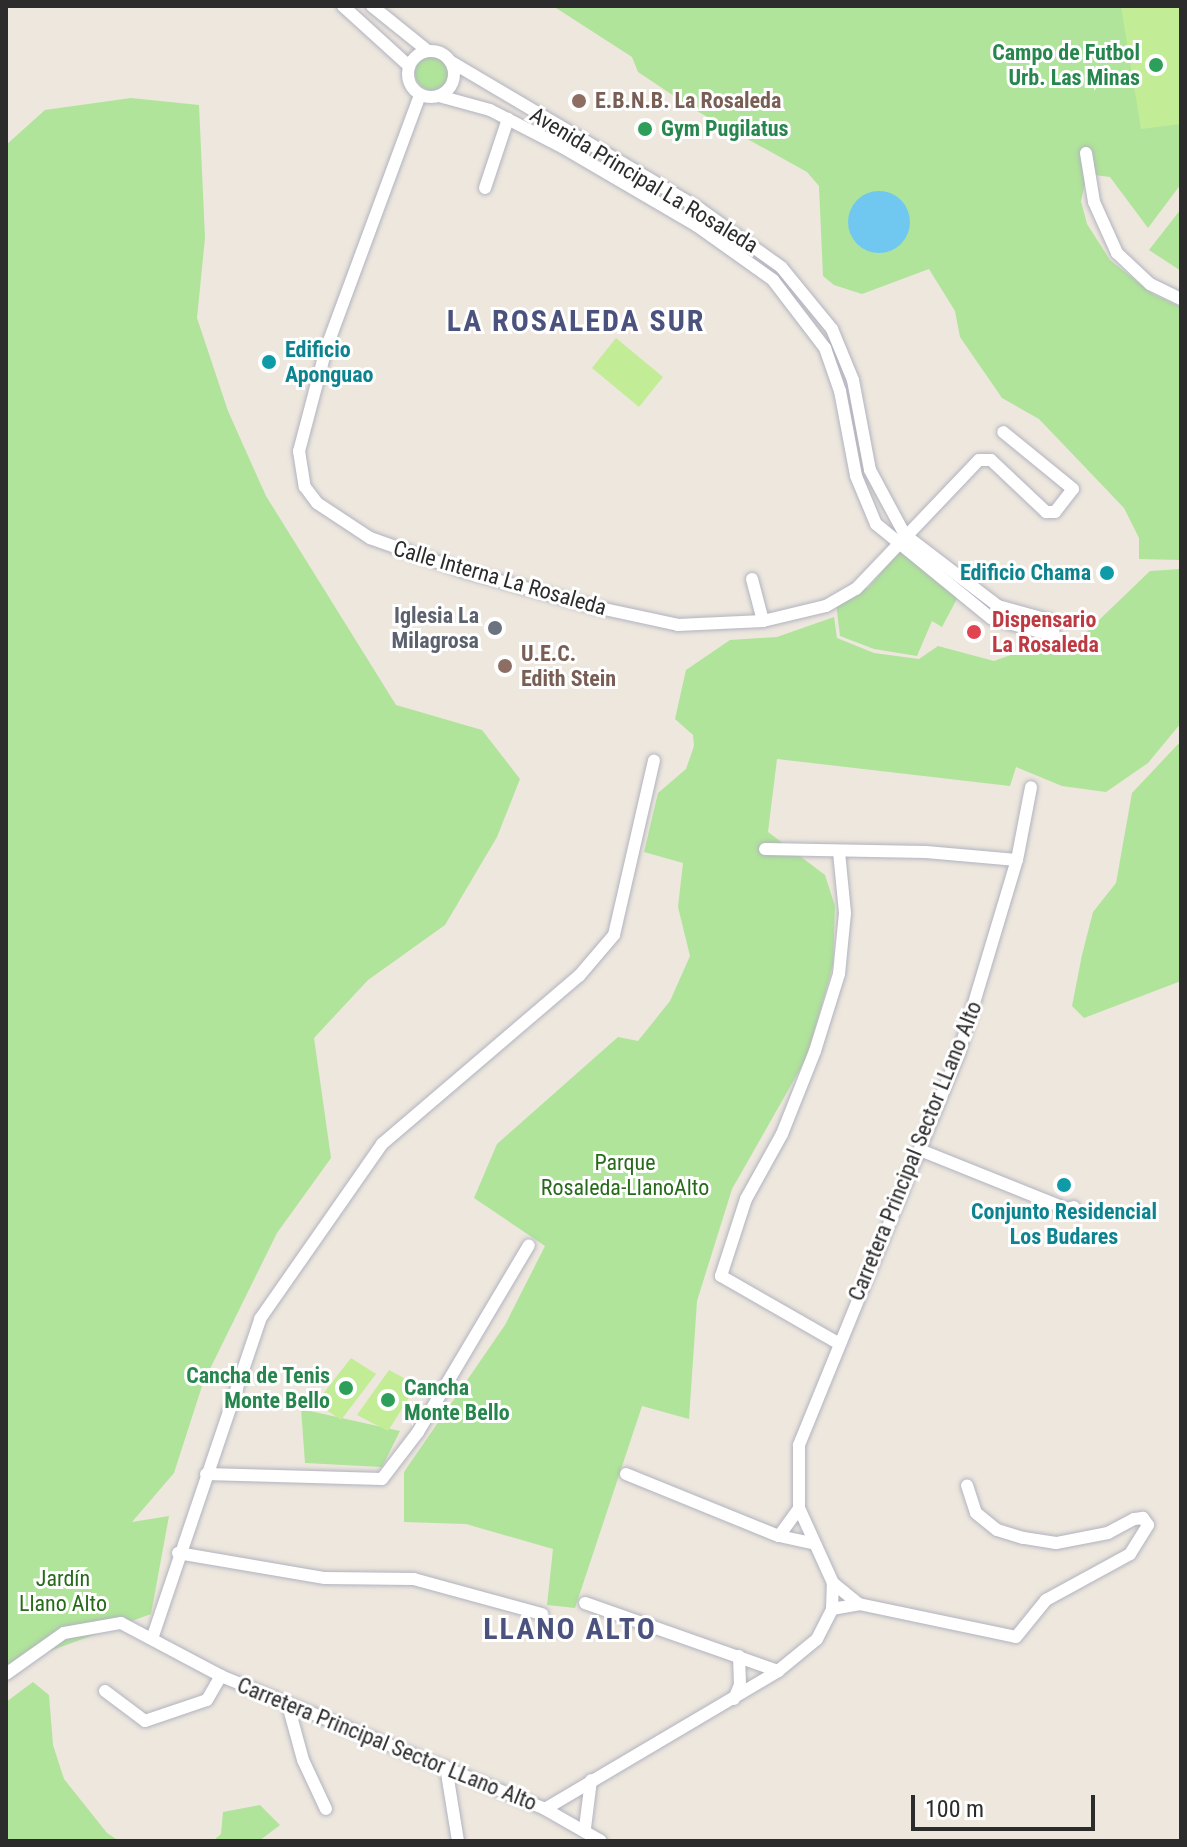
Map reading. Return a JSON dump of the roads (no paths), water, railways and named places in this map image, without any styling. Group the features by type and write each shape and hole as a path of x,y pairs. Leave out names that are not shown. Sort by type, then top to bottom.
{"street":[{"path":"343,6 409,66"},
{"path":"372,6 428,51 450,61 453,82 439,96 420,95 408,80 409,66 428,51"},
{"name":"Avenida Principal La Rosaleda","path":"439,96 508,119 735,250 797,306 833,368 856,476 876,524 901,540 998,606 1052,621 1054,636 991,618 901,540 870,470 845,358 832,329 789,275 749,240 700,209 450,61"},
{"name":"Calle Interna La Rosaleda","path":"420,95 326,349 299,451 305,487 317,503 370,538 463,571 678,625 763,621 838,600 865,582 901,540 985,459 1046,512 1055,512 1073,489 1003,432"},
{"path":"485,188 508,119"},
{"path":"1086,153 1094,202 1117,253 1150,284 1181,299"},
{"path":"752,579 763,621"},
{"path":"153,1636 178,1553 260,1319 382,1144 579,976 614,935 654,761"},
{"name":"Carretera Principal Sector LLano Alto","path":"6,1674 64,1633 97,1624 121,1623 153,1636 221,1676 545,1809 734,1699 778,1671 817,1639 832,1609 833,1583 812,1543 799,1508 799,1445 971,1017 1017,860 1031,787"},
{"path":"765,849 1017,860"},
{"path":"838,1343 726,1283 721,1276 746,1199 782,1134 815,1051 839,974 845,913 839,852"},
{"path":"920,1150 1067,1209 1074,1207"},
{"path":"206,1474 382,1479 418,1432 529,1245"},
{"path":"626,1474 779,1536 812,1543"},
{"path":"832,1609 859,1604 1016,1637 1046,1600 1130,1554 1148,1525 1143,1518 1134,1519 1108,1533 1056,1543 1023,1538 997,1530 976,1513 967,1485"},
{"path":"779,1536 799,1508"},
{"path":"178,1553 325,1578 414,1579 542,1614"},
{"path":"833,1583 859,1604"},
{"path":"585,1603 778,1671"},
{"path":"734,1699 740,1685 739,1656"},
{"path":"105,1691 145,1721 207,1700 221,1676"},
{"path":"288,1705 303,1760 326,1809"},
{"path":"446,1767 458,1841"},
{"path":"585,1828 591,1780"},
{"path":"545,1809 585,1828 601,1841"}],"water":[{"path":"873,191 885,191 901,200 908,210 908,234 901,244 885,253 873,253 853,239 848,228 848,216 862,196"}],"place":[{"name":"Campo de Futbol Urb. Las Minas","path":"1156,65"},
{"name":"E.B.N.B. La Rosaleda","path":"579,101"},
{"name":"Gym Pugilatus","path":"645,129"},
{"name":"Edificio Aponguao","path":"269,362"},
{"name":"Edificio Chama","path":"1107,573"},
{"name":"Iglesia La Milagrosa","path":"495,628"},
{"name":"Dispensario La Rosaleda","path":"974,632"},
{"name":"U.E.C. Edith Stein","path":"505,666"},
{"name":"Conjunto Residencial Los Budares","path":"1064,1185"},
{"name":"Cancha de Tenis Monte Bello","path":"346,1388"},
{"name":"Cancha Monte Bello","path":"388,1400"}],"district":[{"name":"LA ROSALEDA SUR","path":"576,321"},
{"name":"LLANO ALTO","path":"570,1629"}],"park label":[{"name":"Parque Rosaleda-LlanoAlto","path":"625,1174"},
{"name":"Jardín Llano Alto","path":"63,1590"}]}
